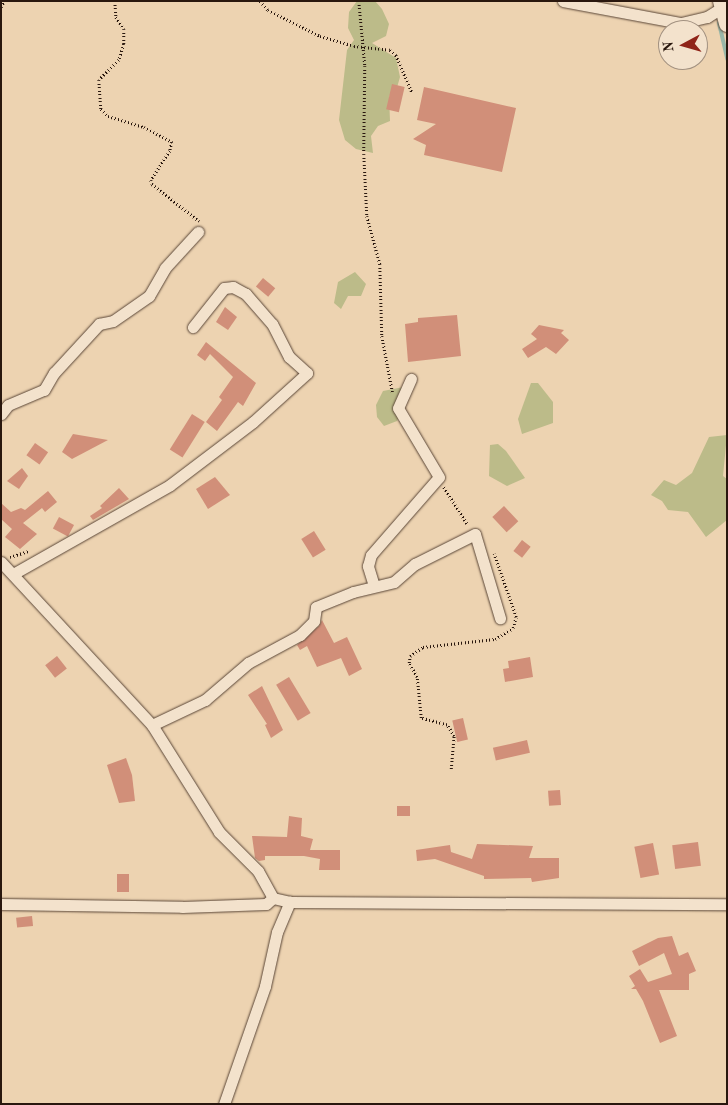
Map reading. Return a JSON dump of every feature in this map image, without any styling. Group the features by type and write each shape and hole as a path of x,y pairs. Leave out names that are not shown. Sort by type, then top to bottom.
{"street":[{"path":"563,1 681,22 701,20 722,4 727,24"},
{"path":"1,414 8,406 44,390 54,373 99,324 113,321 149,296 165,268 198,232"},
{"path":"13,574 170,485 253,422 307,373 289,357 272,324 246,294 233,287 224,288 193,327"},
{"path":"374,586 368,566 371,555 438,477 398,408 411,379"},
{"path":"152,726 205,700 248,663 300,635 314,621 316,607 374,586 394,582 415,564 475,534 500,618"},
{"path":"1,562 152,726 220,832 258,871 273,898 290,902 727,904"},
{"path":"1,904 182,907 266,904 273,898"},
{"path":"224,1104 265,986 277,932 290,902"}],"path":[{"path":"1,7 4,1"},
{"path":"115,1 116,17 124,29 124,44 119,60 99,80 101,109 108,116 144,127 172,142 170,151 151,180 158,190 197,216 198,232"},
{"path":"260,1 268,10 320,36 363,46 378,46 396,55 412,92"},
{"path":"359,1 363,46 368,216 380,264 384,358 398,408"},
{"path":"438,477 454,507 475,534 491,545 516,617 513,628 494,639 423,647 410,656 409,663 417,677 421,718 447,725 454,736 451,769"}],"shaded area":[{"path":"357,1 375,1 382,9 389,24 386,36 372,43 396,58 400,77 396,91 389,96 390,121 378,126 371,136 373,153 356,149 345,140 339,120 347,50 354,40 348,28 349,12"},
{"path":"355,272 366,284 361,296 348,296 341,309 334,303 338,282"},
{"path":"531,383 538,383 553,402 553,423 522,434 518,419"},
{"path":"409,386 410,394 397,421 384,426 377,417 376,405 383,391"},
{"path":"727,435 723,476 727,479 727,520 706,537 688,512 668,510 662,501 651,495 664,480 676,485 692,473 709,437"},
{"path":"498,444 506,451 525,478 507,486 489,476 490,445"}],"building":[{"path":"392,84 405,87 399,112 386,109"},
{"path":"424,87 516,108 502,172 424,155 426,145 413,139 436,124 417,120"},
{"path":"263,278 275,288 268,297 256,286"},
{"path":"225,307 237,317 228,330 216,322"},
{"path":"457,315 461,356 408,362 405,324 418,322 418,318"},
{"path":"539,325 564,330 561,333 569,340 556,354 546,347 528,358 522,349 537,339 531,334"},
{"path":"206,342 256,383 243,406 238,402 217,431 206,422 222,400 219,397 233,377 210,354 205,361 197,355"},
{"path":"192,414 205,422 182,458 170,450"},
{"path":"73,434 108,440 72,459 62,452"},
{"path":"35,443 48,452 40,464 26,455"},
{"path":"22,468 28,476 19,489 7,481"},
{"path":"215,477 230,495 208,509 196,489"},
{"path":"119,488 129,499 93,520 90,516 102,508 100,506"},
{"path":"48,491 57,502 45,512 42,508 23,523 37,534 20,549 5,537 12,529 1,519 1,503 11,512 21,508 25,510"},
{"path":"504,506 518,521 507,532 492,517"},
{"path":"59,517 74,525 68,536 53,528"},
{"path":"314,531 326,550 313,558 301,539"},
{"path":"522,540 531,547 522,558 513,551"},
{"path":"322,620 334,643 347,637 362,669 349,676 341,658 317,667 307,646 300,650 297,645 319,626"},
{"path":"57,656 67,669 55,678 45,665"},
{"path":"530,657 533,677 505,682 503,669 509,668 508,661"},
{"path":"289,677 311,713 298,721 276,685"},
{"path":"262,686 283,730 271,738 265,725 267,724 248,695"},
{"path":"463,718 468,739 457,742 452,720"},
{"path":"527,740 530,753 496,761 493,748"},
{"path":"126,758 132,775 135,801 119,803 107,765"},
{"path":"560,790 561,805 549,806 548,791"},
{"path":"397,806 410,806 410,816 397,816"},
{"path":"289,816 302,818 301,836 313,839 310,850 340,850 340,870 319,870 320,859 304,856 265,856 265,860 259,861 255,858 252,836 287,837"},
{"path":"698,842 701,866 675,869 672,845"},
{"path":"653,843 659,874 640,878 634,847"},
{"path":"477,844 533,846 529,858 559,858 559,878 532,882 531,878 484,879 484,876 435,859 417,861 416,850 450,845 451,852 472,859"},
{"path":"117,874 129,874 129,892 117,892"},
{"path":"32,916 33,926 17,928 16,918"},
{"path":"672,936 679,956 688,952 696,971 689,974 689,990 659,990 677,1036 660,1043 643,1001 636,989 631,989 635,986 629,976 640,969 648,982 672,974 664,953 639,966 632,951 658,938"}],"waterway":[{"path":"719,23 727,59"}]}
